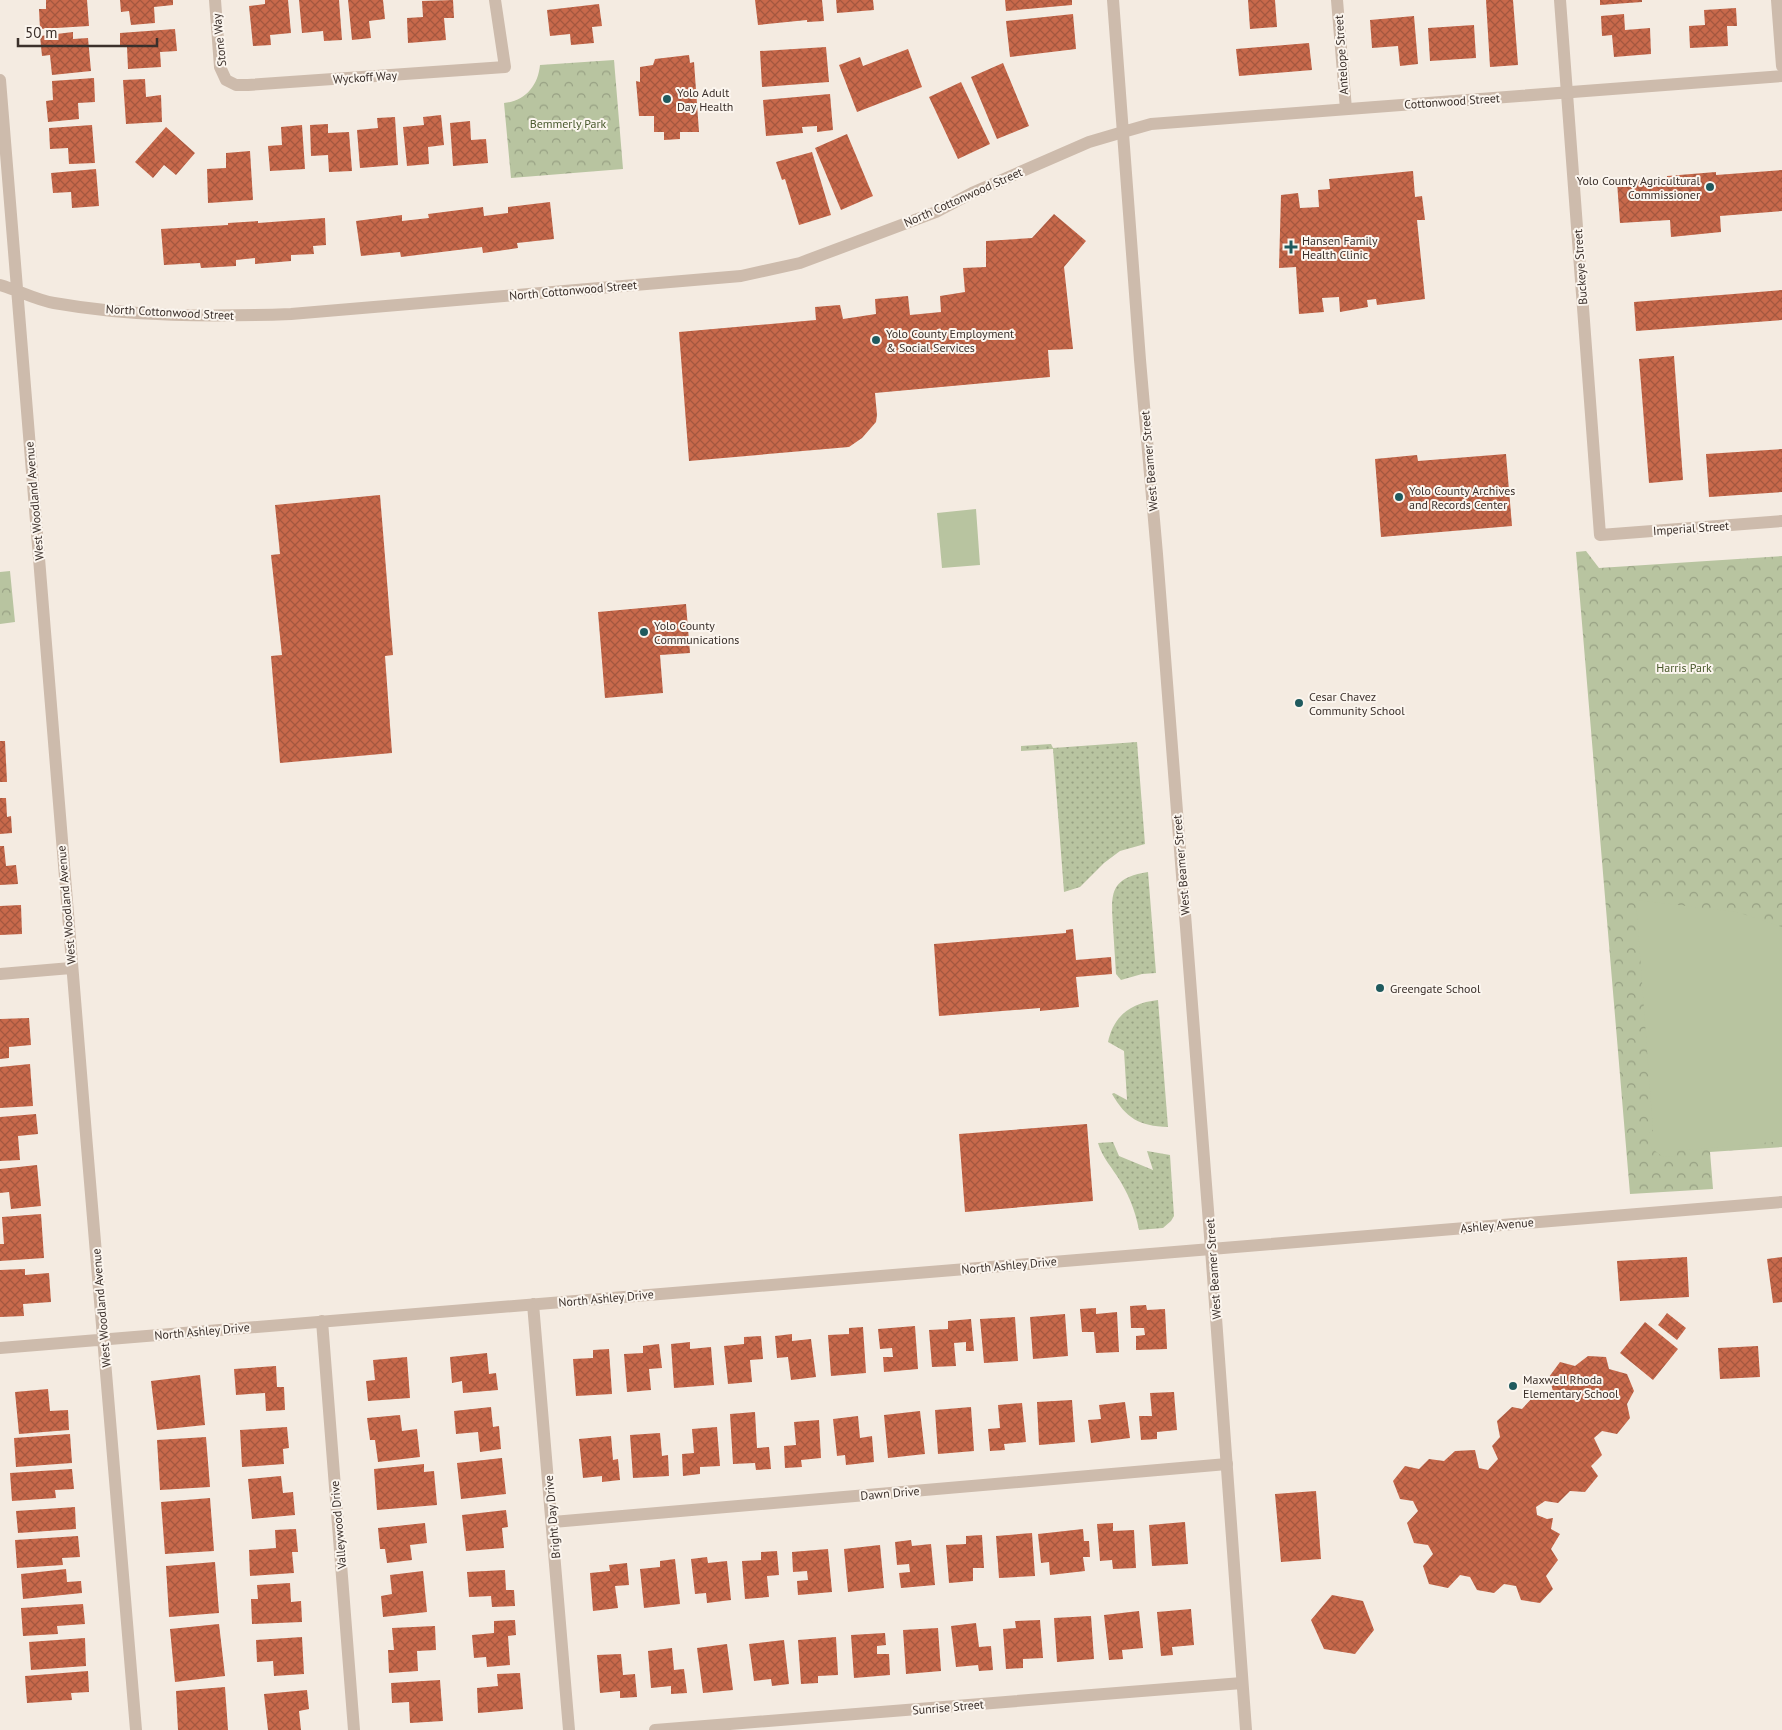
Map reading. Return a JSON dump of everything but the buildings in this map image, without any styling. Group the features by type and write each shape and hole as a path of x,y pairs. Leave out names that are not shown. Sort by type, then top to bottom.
{"street":[{"name":"Stone Way","path":"215,0 220,67 226,80"},
{"name":"Wyckoff Way","path":"226,80 236,85 248,85 505,66 495,0"},
{"name":"West Beamer Street","path":"1113,0 1211,1249 1246,1730"},
{"name":"Antelope Street","path":"1337,0 1346,109"},
{"name":"Buckeye Street","path":"1560,0 1600,535"},
{"path":"1777,0 1782,66"},
{"name":"Cottonwood Street","path":"1124,132 1151,124 1782,76"},
{"name":"West Woodland Avenue","path":"0,80 71,968 136,1730"},
{"name":"North Cottonwood Street","path":"0,285 52,303 128,313 228,316 291,314 741,276 800,263 936,212 972,193 1089,142 1124,132"},
{"name":"Imperial Street","path":"1600,535 1782,521"},
{"path":"0,974 71,968"},
{"name":"Ashley Avenue","path":"1211,1249 1782,1202"},
{"name":"North Ashley Drive","path":"0,1348 1211,1249"},
{"name":"Bright Day Drive","path":"533,1304 553,1522 569,1730"},
{"name":"Valleywood Drive","path":"322,1321 354,1730"},
{"name":"Dawn Drive","path":"553,1522 1227,1464"},
{"name":"Sunrise Street","path":"655,1730 1242,1683"}],"green space":[{"name":"Bemmerly Park","path":"614,60 623,169 511,178 504,103 518,99 529,91 539,73 540,65"},
{"path":"976,509 980,565 942,568 937,513"},
{"name":"Harris Park","path":"1586,551 1599,568 1782,556 1782,1147 1710,1152 1713,1189 1630,1194 1576,552"},
{"path":"10,571 15,622 0,624 0,572"},
{"path":"1137,742 1145,844 1120,851 1104,863 1080,887 1064,892 1053,749 1021,751 1021,746 1051,744 1053,748"},
{"path":"1148,872 1156,973 1142,974 1121,980 1116,974 1112,915 1115,889 1126,878"},
{"path":"1636,900 1737,912 1782,927 1782,1141 1677,1151 1675,1156 1663,1157 1650,1147 1647,1133 1653,1131"},
{"path":"1158,1000 1168,1127 1149,1125 1134,1119 1128,1115 1112,1094 1114,1093 1127,1100 1124,1051 1108,1042 1115,1024 1132,1007"},
{"path":"1113,1142 1119,1156 1153,1170 1147,1151 1170,1155 1174,1216 1163,1228 1139,1230 1128,1195 1098,1143"}],"place":[{"name":"Yolo Adult Day Health","path":"667,99"},
{"name":"Yolo County Agricultural Commissioner","path":"1710,187"},
{"name":"Hansen Family Health Clinic","path":"1291,247"},
{"name":"Yolo County Employment & Social Services","path":"876,340"},
{"name":"Yolo County Archives and Records Center","path":"1399,497"},
{"name":"Yolo County Communications","path":"644,632"},
{"name":"Cesar Chavez Community School","path":"1299,703"},
{"name":"Greengate School","path":"1380,988"},
{"name":"Maxwell Rhoda Elementary School","path":"1513,1386"}]}
